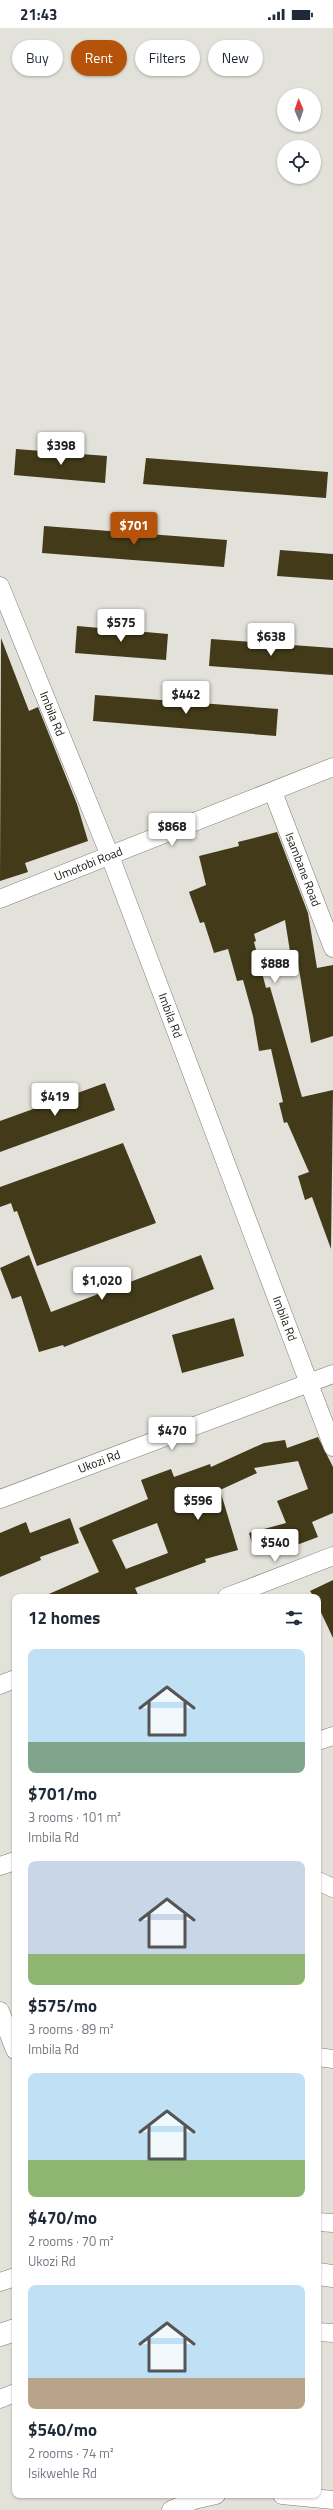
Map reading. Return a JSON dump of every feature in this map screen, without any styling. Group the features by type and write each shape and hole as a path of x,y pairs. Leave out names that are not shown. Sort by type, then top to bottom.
{"street":[{"name":"Imbila Rd","path":"0,586 110,856 333,1447"},
{"name":"Umotobi Road","path":"0,899 333,767"},
{"name":"Isambane Road","path":"273,792 333,948"},
{"name":"Ukozi Rd","path":"0,1499 310,1384 333,1374"},
{"path":"235,1594 333,1556"},
{"path":"0,1685 12,1680"},
{"path":"321,1740 333,1736"},
{"path":"0,1866 12,1862"},
{"path":"321,1883 333,1888"},
{"path":"0,2011 12,2042"},
{"path":"321,2057 333,2059"},
{"path":"321,2222 333,2223"},
{"path":"321,2274 333,2276"},
{"path":"0,2282 12,2278"},
{"path":"0,2335 12,2331"},
{"path":"321,2332 333,2333"},
{"path":"0,2399 12,2394"},
{"path":"171,2510 194,2500 203,2498"},
{"path":"313,2498 333,2500"}],"building":[{"path":"16,449 107,456 105,483 14,475"},
{"path":"146,458 328,472 326,498 143,484"},
{"path":"44,526 227,540 224,567 42,553"},
{"path":"280,550 333,554 333,580 277,576"},
{"path":"77,626 168,634 166,660 75,653"},
{"path":"1,638 29,711 38,707 77,804 88,841 25,863 28,872 0,881"},
{"path":"211,639 333,648 333,675 209,666"},
{"path":"95,695 278,709 276,736 93,721"},
{"path":"277,832 308,913 317,968 333,965 333,1036 311,1043 297,957 291,958 285,920 254,934 256,941 254,942 266,988 270,987 302,1097 333,1090 331,1249 312,1197 305,1200 298,1176 309,1172 287,1122 284,1123 279,1103 283,1102 271,1049 259,1051 253,1016 243,980 237,981 228,949 214,953 204,922 200,923 189,892 206,885 199,856 239,846 238,842"},
{"path":"105,1083 115,1110 0,1152 0,1121"},
{"path":"123,1143 156,1223 37,1266 17,1211 14,1212 11,1203 0,1207 0,1187"},
{"path":"29,1255 51,1312 201,1255 214,1289 64,1347 63,1345 39,1352 21,1296 12,1299 0,1268"},
{"path":"234,1318 244,1356 182,1373 172,1335"},
{"path":"318,1437 333,1467 333,1513 312,1522 318,1537 294,1546 292,1541 254,1551 249,1533 286,1523 277,1501 308,1489 298,1461 254,1468 257,1473 220,1490 238,1550 205,1559 206,1562 135,1588 138,1594 49,1594 99,1572 79,1528 148,1499 141,1480 171,1469 174,1477 210,1464 211,1467 264,1443 285,1440 287,1448","holes":["157,1523 168,1553 126,1569 112,1540"]},
{"path":"70,1518 79,1543 40,1557 41,1560 0,1577 0,1533 26,1522 30,1533"},
{"path":"333,1580 333,1638 321,1612 321,1594 312,1594 310,1591"}]}
